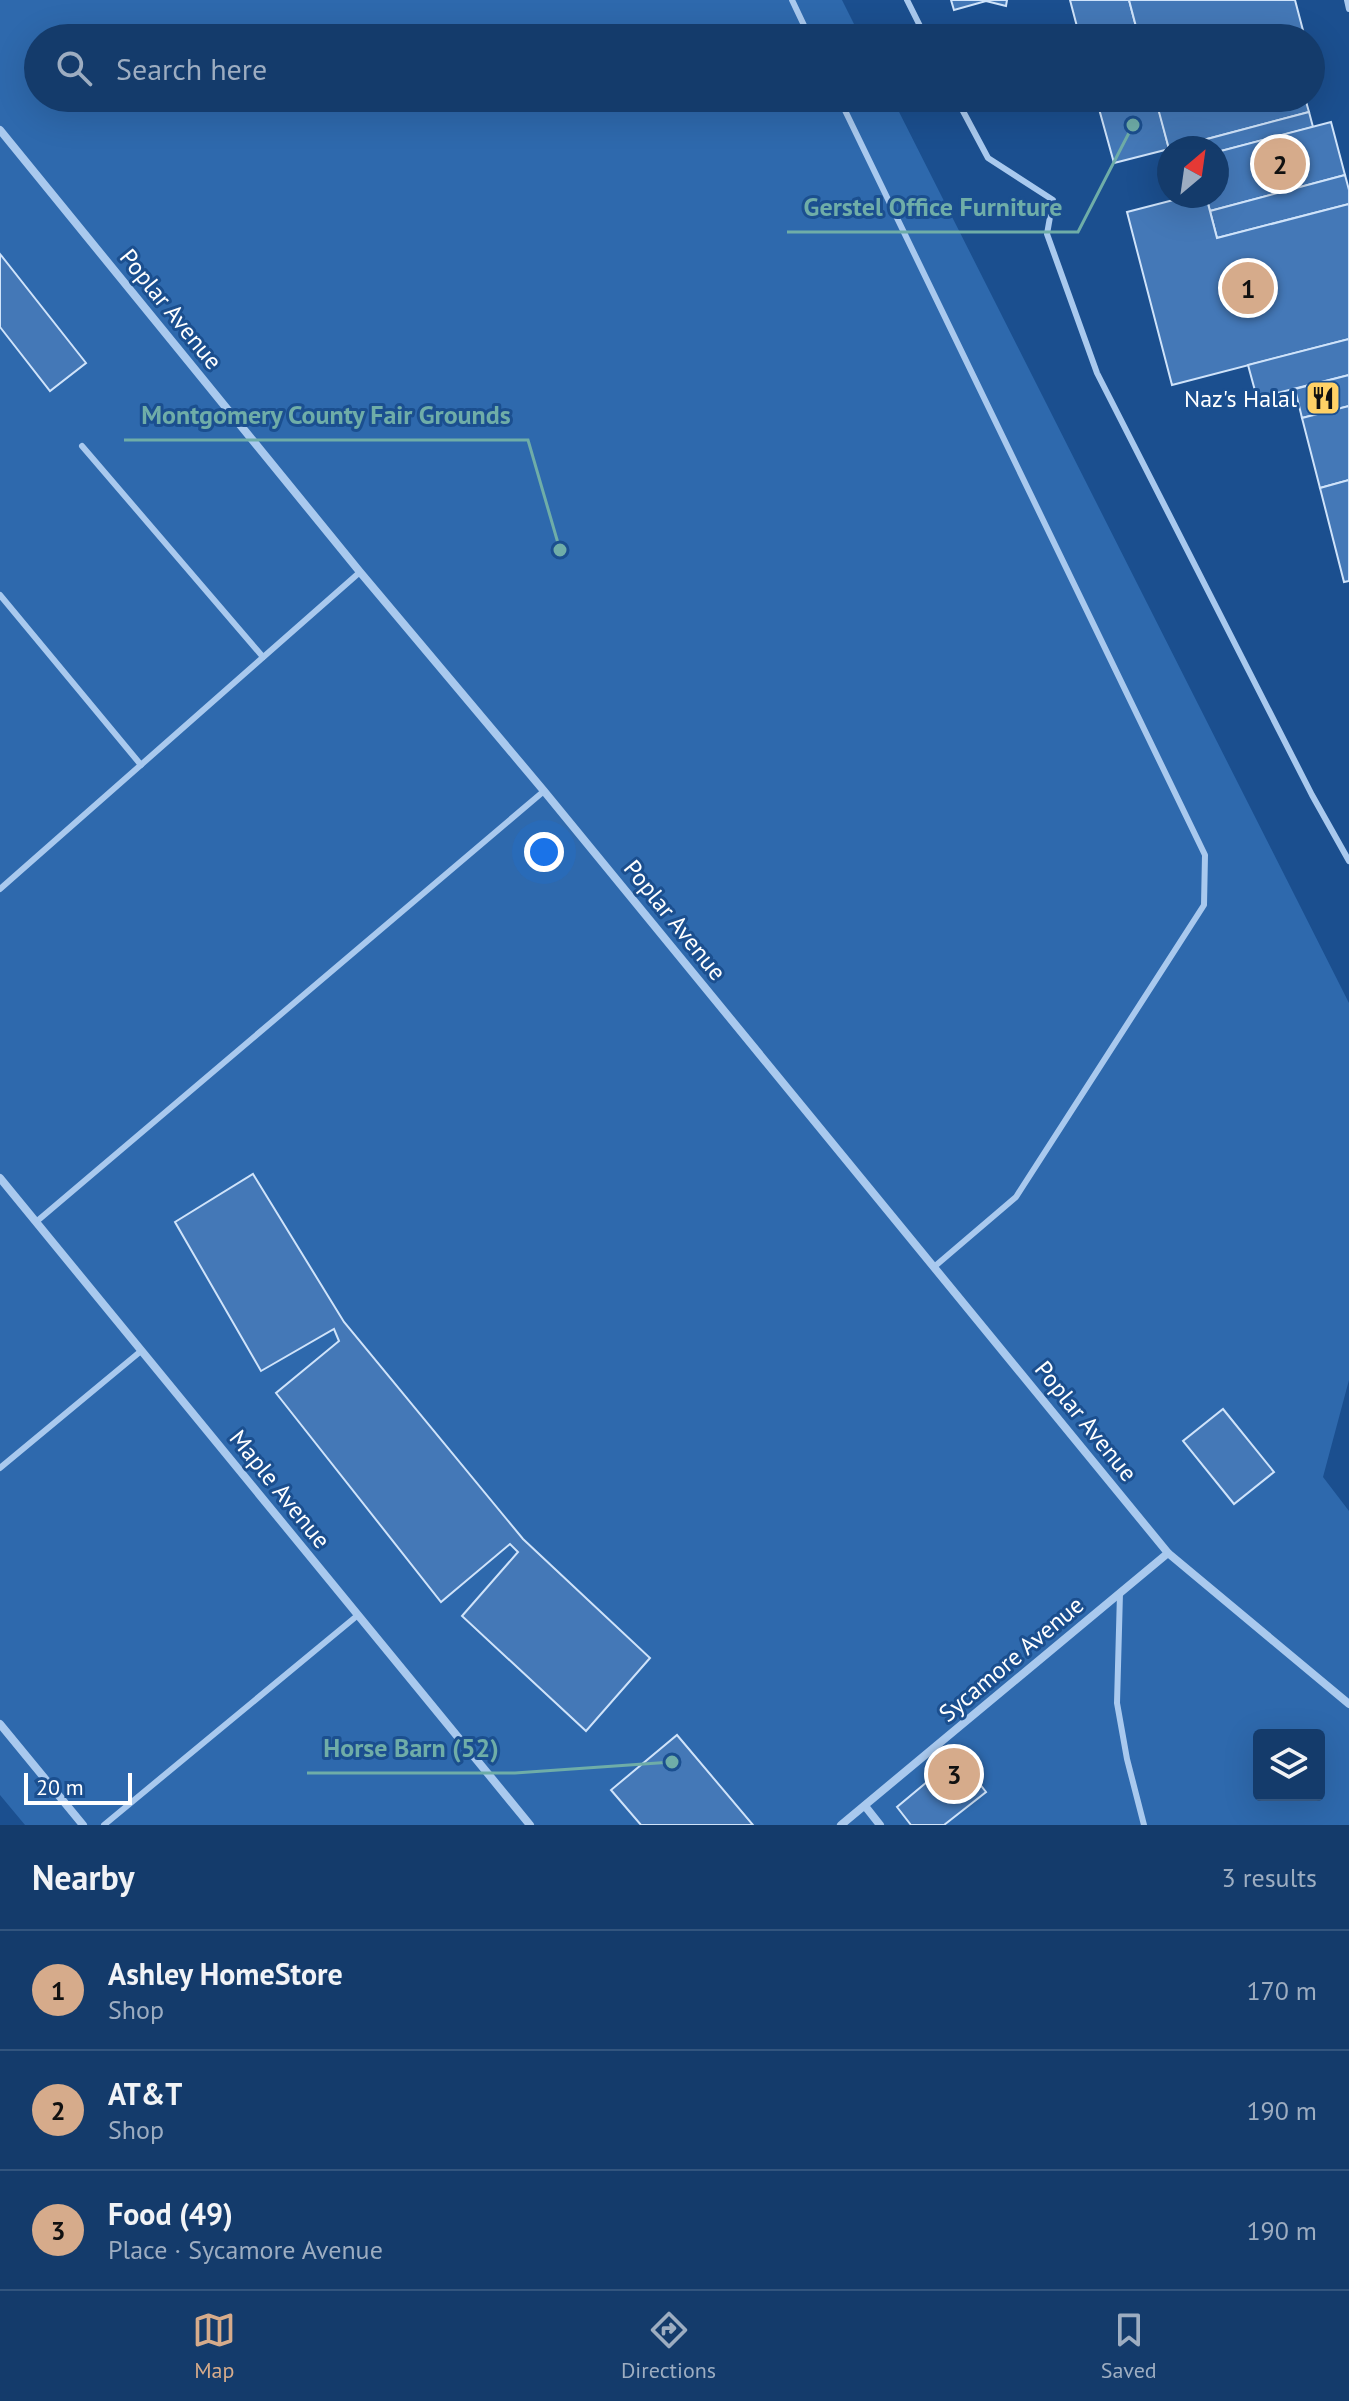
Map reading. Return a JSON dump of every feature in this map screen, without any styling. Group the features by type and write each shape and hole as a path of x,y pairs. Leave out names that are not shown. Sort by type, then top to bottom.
{"street":[{"name":"Poplar Avenue","path":"0,130 1168,1553 1349,1704"},
{"name":"Maple Avenue","path":"0,1178 530,1825"},
{"name":"Sycamore Avenue","path":"841,1825 1168,1553"},
{"path":"0,1724 83,1825"},
{"path":"865,1806 880,1825"}],"lane":[{"path":"792,0 803,24"},
{"path":"907,0 919,24"},
{"path":"1347,0 1349,9"},
{"path":"846,112 1205,855 1204,905 1016,1197 934,1267"},
{"path":"963,112 988,158 1053,200 1047,234 1097,373 1312,795 1349,861"},
{"path":"82,446 263,657"},
{"path":"0,889 360,572"},
{"path":"0,595 141,765"},
{"path":"36,1222 544,791"},
{"path":"0,1468 141,1351"},
{"path":"1120,1593 1117,1703 1144,1825"},
{"path":"104,1825 358,1615"}],"shaded area":[{"path":"0,0 842,0 854,24 24,24 24,112 899,112 1349,1003 1349,1380 1323,1477 1349,1511 1349,1825 25,1825 0,1795"}],"building":[{"path":"951,0 1007,0 1006,6 986,1 954,10"},
{"path":"1070,0 1129,0 1135,24 1076,24"},
{"path":"1129,0 1295,0 1301,24 1135,24"},
{"path":"1100,112 1160,112 1166,136 1157,136 1157,152 1114,163"},
{"path":"1159,112 1309,112 1218,136 1165,136"},
{"path":"1309,112 1313,127 1229,149 1229,136 1218,136"},
{"path":"1331,122 1345,175 1229,206 1229,149"},
{"path":"1345,175 1349,190 1349,204 1217,238 1210,211"},
{"path":"1157,204 1157,208 1209,208 1217,238 1349,204 1349,339 1172,385 1127,212"},
{"path":"0,254 86,363 50,391 0,327"},
{"path":"1349,339 1349,375 1257,398 1248,365"},
{"name":"Naz's Halal","path":"1349,375 1349,406 1302,418 1295,389"},
{"path":"1349,406 1349,480 1320,488 1302,418"},
{"path":"1349,480 1349,581 1344,582 1320,488"},
{"path":"253,1174 344,1322 523,1539 650,1658 586,1731 462,1616 518,1552 510,1544 441,1602 276,1393 339,1341 334,1329 261,1371 175,1222"},
{"path":"1223,1409 1274,1472 1234,1504 1183,1441"},
{"path":"677,1735 753,1825 641,1825 611,1790"},
{"path":"958,1756 986,1792 944,1825 911,1825 897,1807"}],"place":[{"name":"Gerstel Office Furniture","path":"1133,125"},
{"name":"AT&T","path":"1280,164"},
{"name":"Ashley HomeStore","path":"1248,288"},
{"name":"Naz's Halal","path":"1323,398"},
{"name":"Montgomery County Fair Grounds","path":"560,550"},
{"name":"Horse Barn (52)","path":"672,1762"},
{"name":"Food (49)","path":"954,1774"}]}
